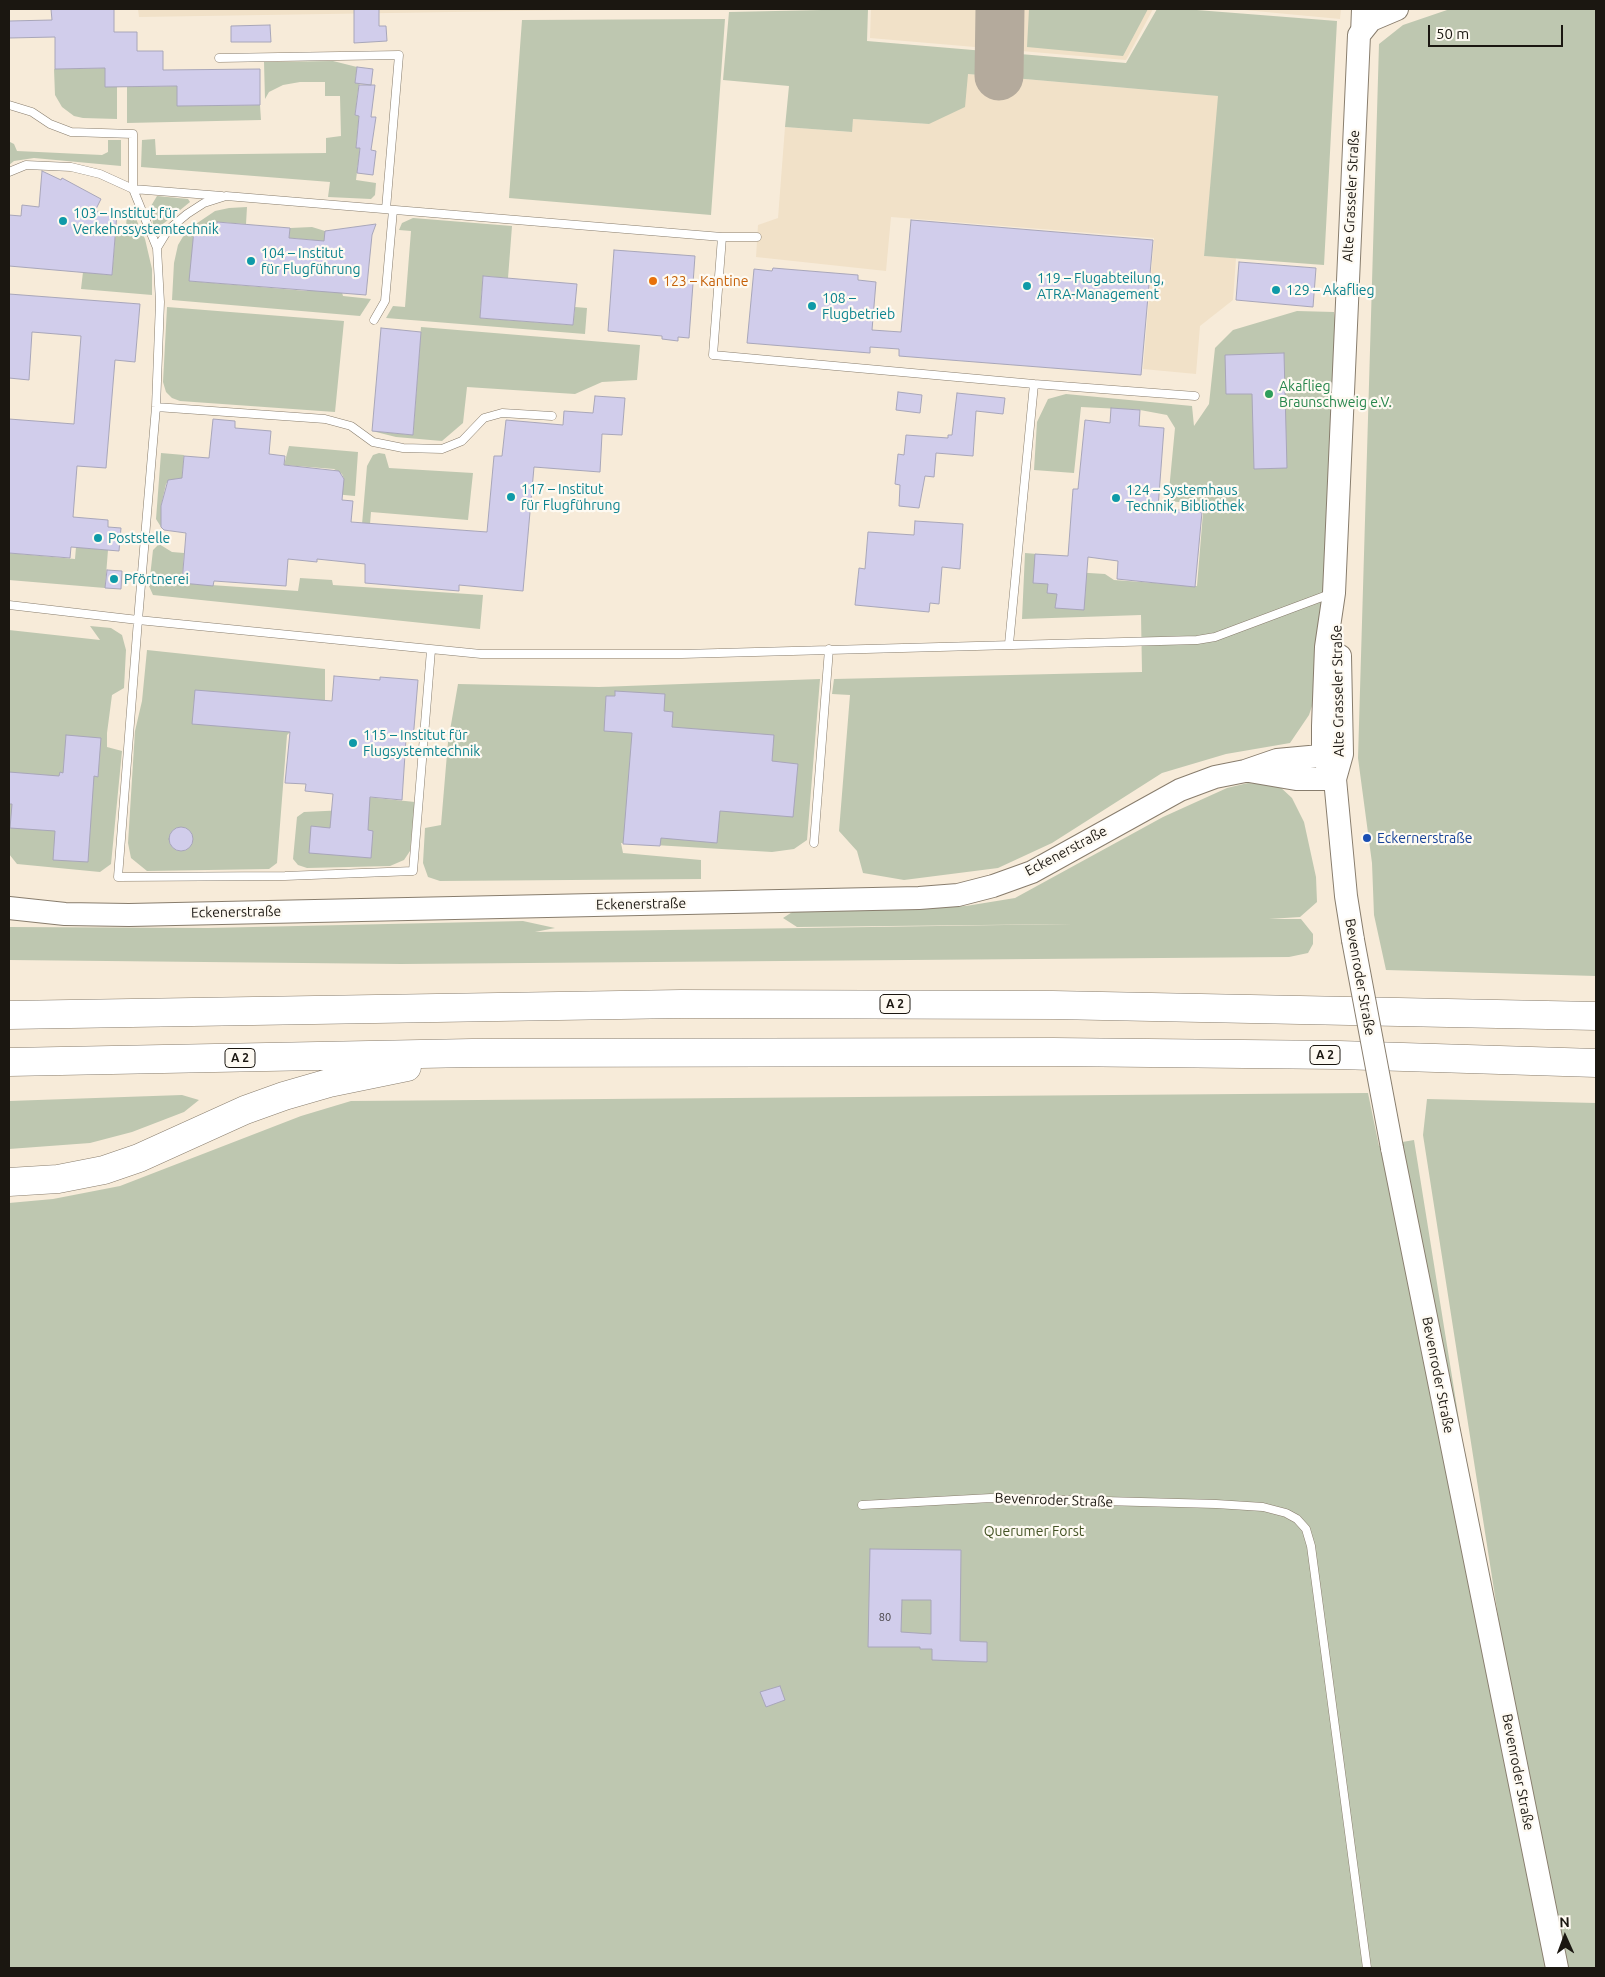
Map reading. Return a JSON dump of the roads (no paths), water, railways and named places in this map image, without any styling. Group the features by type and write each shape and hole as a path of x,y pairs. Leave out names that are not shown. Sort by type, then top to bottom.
{"highway":[{"name":"A 2","path":"9,1015 730,1004 1054,1005 1596,1016"},
{"name":"A 2","path":"9,1062 472,1053 1054,1052 1339,1055 1596,1063"},
{"path":"9,1182 58,1178 104,1170 139,1158 245,1110 284,1096 329,1083 472,1053"}],"main road":[{"path":"1359,35 1371,20 1397,9"},
{"name":"Alte Grasseler Straße","path":"1335,779 1332,754 1340,646 1334,593 1359,35"},
{"name":"Eckenerstraße","path":"9,908 65,914 129,915 909,898 958,894 993,886 1032,872 1180,790 1215,777 1245,771 1277,760 1332,754"},
{"name":"Eckenerstraße","path":"1245,771 1296,779 1335,779"},
{"name":"Bevenroder Straße","path":"1335,779 1346,896 1353,940 1392,1148 1557,1968"}],"street":[{"name":"Alte Grasseler Straße","path":"1359,35 1360,9"}],"lane":[{"path":"219,58 399,56 385,301 374,320"},
{"path":"9,105 32,112 50,124 71,132 133,134 133,189 157,248 160,302 156,407 118,877 285,876 413,871 432,650"},
{"path":"9,172 26,164 70,167 100,174 133,189 722,237 757,237"},
{"path":"157,248 168,230 187,214 204,204 226,196"},
{"path":"722,237 713,355 1034,384 1194,396"},
{"path":"1009,644 1034,384"},
{"path":"156,407 325,419 351,426 373,442 403,448 442,449 462,441 484,418 502,412 552,416"},
{"path":"9,605 432,650 571,656 829,648 1133,643 1215,637 1334,593"},
{"path":"814,843 829,648"},
{"name":"Bevenroder Straße","path":"862,1505 991,1498 1216,1504 1262,1507 1286,1513 1297,1519 1306,1529 1311,1546 1367,1968"}],"place":[{"name":"103 – Institut für Verkehrssystemtechnik","path":"63,221"},
{"name":"104 – Institut für Flugführung","path":"251,261"},
{"name":"123 – Kantine","path":"653,281"},
{"name":"119 – Flugabteilung, ATRA-Management","path":"1027,286"},
{"name":"129 – Akaflieg","path":"1276,290"},
{"name":"108 – Flugbetrieb","path":"812,306"},
{"name":"Akaflieg Braunschweig e.V.","path":"1269,394"},
{"name":"117 – Institut für Flugführung","path":"511,497"},
{"name":"124 – Systemhaus Technik, Bibliothek","path":"1116,498"},
{"name":"Poststelle","path":"98,538"},
{"name":"Pförtnerei","path":"114,579"},
{"name":"115 – Institut für Flugsystemtechnik","path":"353,743"},
{"name":"Eckernerstraße","path":"1367,838"}],"park label":[{"name":"Querumer Forst","path":"1034,1531"}]}
